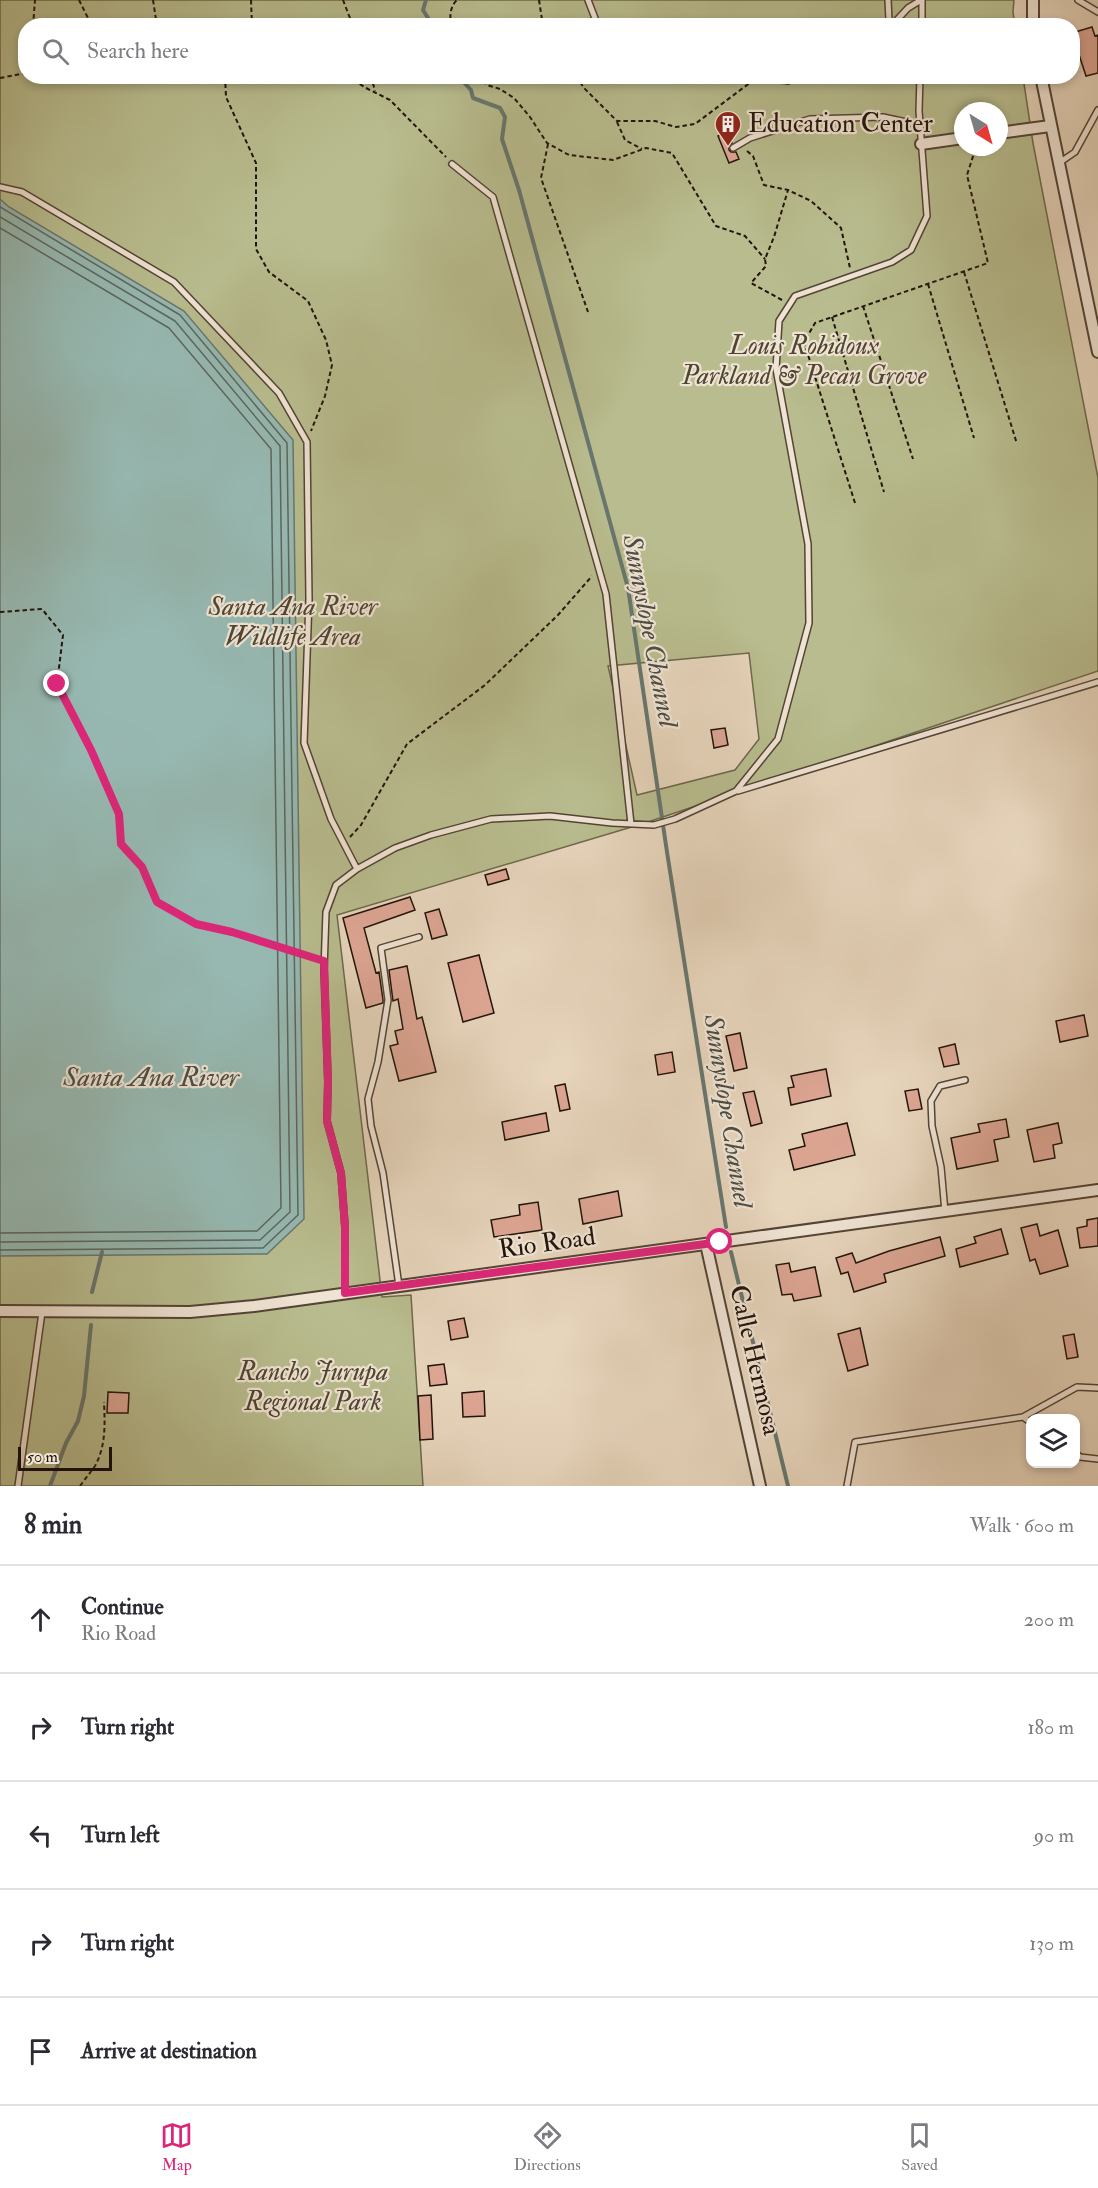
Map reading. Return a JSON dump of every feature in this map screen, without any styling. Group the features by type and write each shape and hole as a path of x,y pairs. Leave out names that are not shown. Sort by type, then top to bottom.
{"street":[{"path":"1033,0 1033,18"},
{"path":"1042,84 1098,352"},
{"path":"1008,132 1050,126"},
{"path":"921,144 954,139"},
{"name":"Rio Road","path":"0,1311 190,1311 255,1306 1098,1190"},
{"name":"Calle Hermosa","path":"706,1244 760,1486"}],"lane":[{"path":"588,0 595,18"},
{"path":"888,0 889,18"},
{"path":"899,18 908,8 922,0"},
{"path":"921,18 922,0"},
{"path":"1078,0 1098,12"},
{"path":"736,791 778,739 809,623 808,544 776,369 778,321 795,296 892,262 910,250 927,216 921,144 920,84"},
{"path":"1058,164 1074,152 1098,110"},
{"path":"733,148 750,138 810,118 883,117 920,125"},
{"path":"452,164 494,197 606,594 631,824"},
{"path":"0,187 22,192 174,282 279,393 307,442 309,599 304,743 331,819 357,869"},
{"path":"345,1293 345,1227 341,1173 327,1121 324,961 326,912 336,885 357,869 395,848 431,835 491,819 550,816 654,825 675,819 736,791 1098,682"},
{"path":"399,1286 383,1173 371,1126 368,1098 378,1062 388,1000 381,948 419,937"},
{"path":"945,1212 941,1167 932,1126 931,1101 940,1086 966,1080"},
{"path":"18,1486 42,1312"},
{"path":"847,1486 855,1442 1023,1417 1077,1387 1098,1388"},
{"path":"1080,1457 1098,1458"}],"path":[{"path":"34,18 35,0"},
{"path":"79,0 88,18"},
{"path":"153,0 156,18"},
{"path":"251,0 252,18"},
{"path":"343,0 349,18"},
{"path":"450,18 457,0"},
{"path":"539,0 542,18"},
{"path":"0,78 18,75"},
{"path":"225,84 226,97 256,163 256,249 269,272 308,301 326,340 332,365 325,396 307,442"},
{"path":"360,84 390,100 452,164"},
{"path":"373,84 375,93"},
{"path":"486,84 500,89 514,98 548,144 569,155 613,160 646,148 672,153 716,226 745,236 765,258"},
{"path":"581,84 617,121 654,121 676,127 695,124 747,84"},
{"path":"614,117 622,129 625,140 643,149"},
{"path":"548,144 541,178 588,312"},
{"path":"733,148 747,150 753,156 764,185 788,190 811,201 841,228 850,264 850,277"},
{"path":"855,503 804,342 815,323 988,263 967,175 973,156"},
{"path":"788,190 765,258 766,266 751,283 790,304"},
{"path":"964,272 1017,444"},
{"path":"928,284 974,438"},
{"path":"863,306 913,459"},
{"path":"832,317 885,492"},
{"path":"344,844 361,825 407,744 485,685 558,615 598,568"},
{"path":"0,612 42,609 63,635 57,684 91,750 119,814 121,844 142,867 157,902 196,924 232,932 324,961"},
{"path":"80,1486 95,1464 105,1436 104,1402"}],"green space":[{"path":"0,0 1014,0 1014,18 18,18 18,84 1024,84 1033,143 1098,478 1098,671 645,823 337,915 382,1297 411,1295 423,1486 0,1486","holes":["749,653 759,739 735,770 637,795 608,666"]}],"water":[{"name":"Santa Ana River","path":"0,199 9,207 184,311 293,440 304,1219 267,1254 0,1256"}],"building":[{"path":"1092,27 1095,36 1098,35 1098,73 1086,76 1080,58 1080,31"},
{"name":"Education Center","path":"728,133 732,143 729,150 736,152 739,159 729,163 718,136"},
{"path":"725,728 728,745 714,748 711,730"},
{"path":"506,869 509,879 488,885 485,875"},
{"path":"410,897 415,910 364,928 376,973 379,972 383,1000 383,1003 366,1008 343,918"},
{"path":"439,909 447,935 432,939 425,913"},
{"path":"479,955 494,1013 463,1022 448,963"},
{"path":"407,966 417,1019 422,1017 436,1072 399,1081 390,1046 398,1044 395,1031 403,1029 398,999 393,1001 389,970"},
{"path":"1084,1015 1088,1036 1060,1042 1056,1021"},
{"path":"740,1033 747,1068 734,1071 726,1036"},
{"path":"955,1044 959,1064 944,1067 939,1048"},
{"path":"672,1052 675,1072 658,1075 655,1055"},
{"path":"826,1069 831,1096 791,1105 788,1088 794,1087 791,1076"},
{"path":"565,1084 570,1109 560,1111 555,1086"},
{"path":"918,1089 922,1109 909,1111 905,1091"},
{"path":"754,1091 762,1123 751,1126 743,1093"},
{"path":"546,1113 549,1131 505,1140 502,1122"},
{"path":"1006,1119 1009,1137 994,1140 998,1161 957,1169 951,1138 980,1132 978,1124"},
{"path":"847,1123 855,1155 794,1170 789,1150 805,1146 802,1134"},
{"path":"1058,1123 1062,1143 1053,1145 1055,1158 1034,1162 1027,1130"},
{"path":"618,1191 622,1216 583,1224 579,1199"},
{"path":"538,1202 542,1230 494,1237 491,1220 520,1215 519,1205"},
{"path":"1098,1218 1098,1246 1080,1248 1077,1228 1087,1226 1087,1220"},
{"path":"1037,1224 1040,1236 1058,1230 1068,1266 1040,1274 1035,1259 1030,1261 1021,1228"},
{"path":"1001,1229 1008,1254 960,1267 956,1249 976,1243 974,1237"},
{"path":"940,1237 945,1256 884,1274 886,1282 854,1292 848,1272 841,1274 836,1258 852,1253 856,1263"},
{"path":"789,1263 791,1272 815,1267 821,1296 794,1301 792,1294 782,1295 776,1265"},
{"path":"464,1318 468,1337 451,1340 448,1321"},
{"path":"860,1328 868,1365 848,1371 838,1334"},
{"path":"1074,1334 1078,1357 1067,1359 1063,1336"},
{"path":"444,1364 447,1384 430,1386 428,1366"},
{"path":"484,1391 485,1416 463,1417 462,1393"},
{"path":"108,1392 129,1393 128,1413 107,1413"},
{"path":"431,1395 433,1439 420,1440 418,1396"}],"waterway":[{"name":"Sunnyslope Channel","path":"426,0 423,10 428,18"},
{"name":"Sunnyslope Channel","path":"465,84 471,90 473,98 500,108 505,117 502,139 519,190 628,588 726,1227"},
{"path":"92,1292 102,1252"},
{"name":"Sunnyslope Channel","path":"731,1252 788,1486"},
{"path":"50,1486 66,1443 78,1421 84,1396 91,1325"}],"place":[{"name":"Education Center","path":"728,147"}],"route":[{"path":"57,684 91,750 119,814 121,844 142,867 157,902 196,924 232,932 324,961 327,1121 341,1173 345,1227 345,1293 720,1242"}],"park label":[{"name":"Louis Robidoux Parkland & Pecan Grove","path":"804,361"},
{"name":"Santa Ana River Wildlife Area","path":"293,622"},
{"name":"Rancho Jurupa Regional Park","path":"313,1387"}]}
